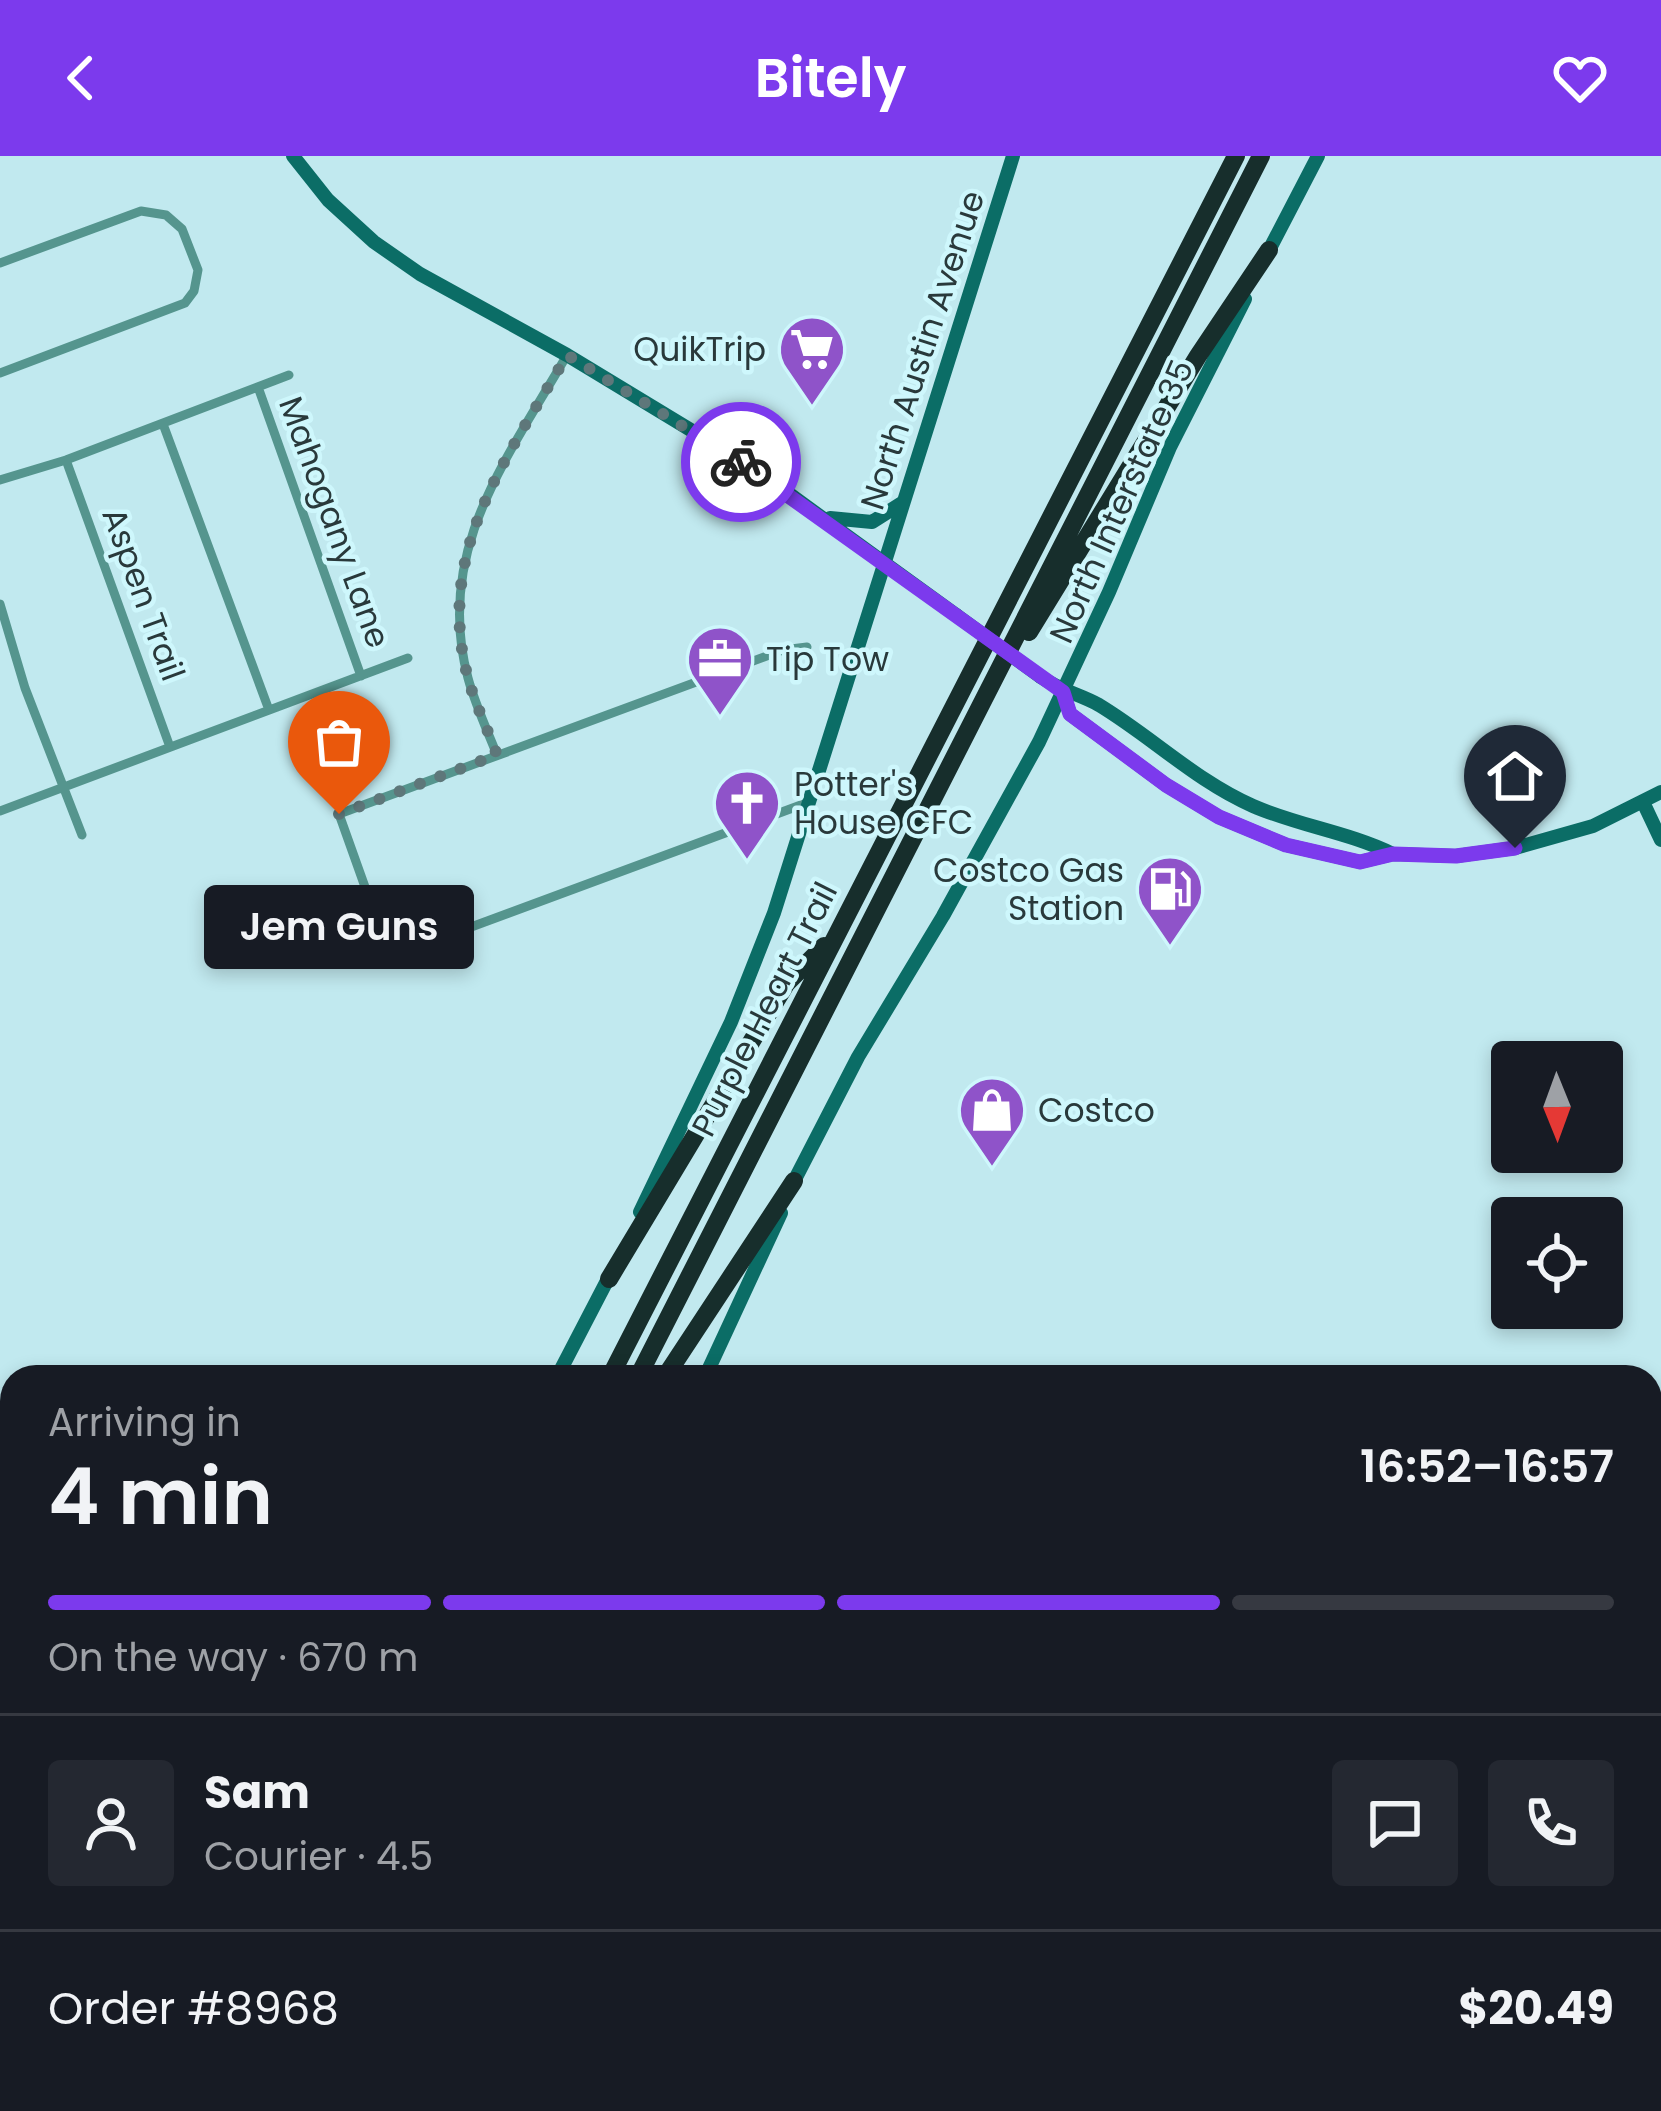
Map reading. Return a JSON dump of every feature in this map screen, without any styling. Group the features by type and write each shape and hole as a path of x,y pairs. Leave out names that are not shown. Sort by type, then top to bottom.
{"highway":[{"name":"Purple Heart Trail","path":"616,1365 1236,156"},
{"name":"Purple Heart Trail","path":"644,1365 1261,156"},
{"path":"983,699 1269,250"},
{"path":"608,1279 786,985 835,934"},
{"path":"673,1365 794,1181"}],"main road":[{"path":"293,156 328,200 374,242 420,274 699,435 823,518 1063,692 1096,704 1204,781 1236,798 1292,821 1361,838 1393,854"},
{"name":"North Austin Avenue","path":"882,561 1013,156"},
{"name":"North Interstate 35","path":"710,1365 794,1181 858,1057 1039,742 1170,447 1318,156"},
{"path":"823,518 872,522 902,503"},
{"path":"563,1365 731,1022 774,913 882,561"},
{"path":"1063,692 1070,714 1194,803 1246,830 1360,862 1393,854 1456,856 1515,848 1575,832 1661,792"},
{"path":"1039,742 1058,728 1084,724"},
{"path":"1643,802 1661,840"}],"street":[{"path":"0,262 142,212 154,212 175,220 182,229 199,270 194,291 170,311 0,373"},
{"path":"497,755 468,680 460,638 459,587 465,549 490,488 567,355"},
{"path":"0,481 289,375"},
{"name":"Mahogany Lane","path":"258,387 361,676"},
{"path":"163,424 269,710"},
{"name":"Aspen Trail","path":"66,460 170,747"},
{"path":"0,604 2,625 82,835"},
{"path":"807,647 783,650 339,814 390,957 809,802"},
{"path":"0,811 408,658"}],"way so far":[{"path":"339,814 497,755 468,680 460,638 459,587 465,549 490,488 567,355 741,462"}],"place":[{"name":"QuikTrip","path":"812,408"},
{"name":"Tip Tow","path":"720,718"},
{"name":"Jem Guns","path":"339,814"},
{"name":"Potter's House CFC","path":"747,862"},
{"name":"Costco Gas Station","path":"1170,948"},
{"name":"Costco","path":"992,1169"}],"route":[{"path":"741,462 1063,692 1070,714 1166,785 1219,817 1286,845 1360,862 1393,854 1456,856 1515,848"}]}
